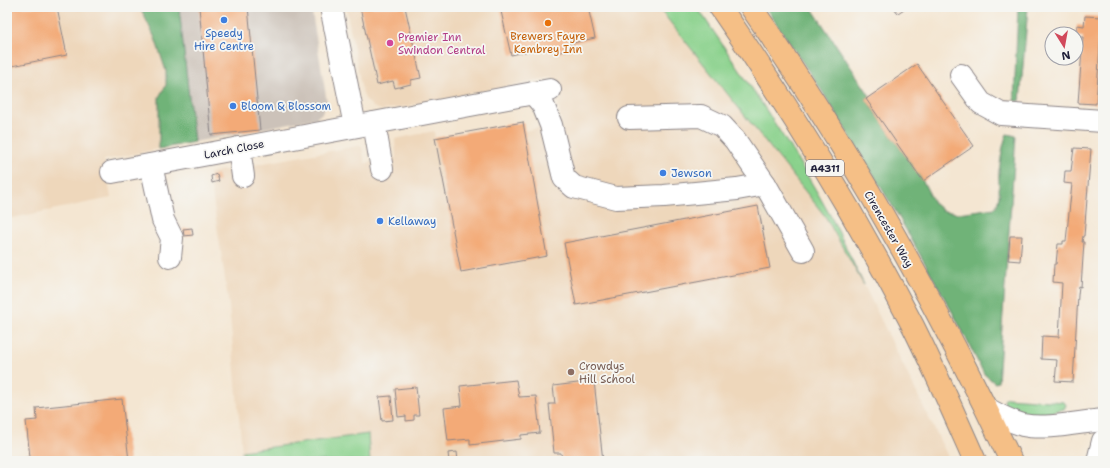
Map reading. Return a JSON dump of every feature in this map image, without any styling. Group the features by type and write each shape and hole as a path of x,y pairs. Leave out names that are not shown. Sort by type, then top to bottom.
{"main road":[{"name":"A4311","path":"720,7 802,130 883,269 933,368 975,461"},
{"name":"Cirencester Way","path":"751,7 789,62 861,180 938,313 1011,461"}],"street":[{"path":"331,7 364,124 382,169"},
{"path":"961,75 981,103 1002,114 1103,121"},
{"name":"Larch Close","path":"112,172 541,91 557,146 564,178 574,187 616,198 708,192 765,184"},
{"path":"629,118 701,116 722,126 734,140 765,184 803,251"},
{"path":"239,148 243,176"},
{"path":"151,165 163,220"},
{"path":"986,408 1006,418 1028,426 1048,426 1103,420"}],"shaded area":[{"path":"7,7 179,7 194,142 104,160 111,198 7,219"},
{"path":"179,7 311,7 327,102 322,113 316,118 194,142"},
{"path":"346,7 658,7 825,216 864,285 950,461 370,461 368,434 242,451 229,305 209,173 358,146 362,147 365,163 381,161 396,158 395,139 434,131 435,138 525,131 561,122 553,77 413,105 382,110 373,107 365,99 362,91"}],"green space":[{"path":"140,7 179,7 194,142 159,149 159,97 166,85 166,71 155,38"},
{"path":"658,7 697,7 800,163 831,217 864,285 825,216"},
{"path":"765,7 811,7 870,96 866,99 923,181 934,203 943,211 958,213 995,208 999,195 999,171 1004,143 1007,134 1016,136 998,382 995,383 984,374 955,317 896,212 820,88"},
{"path":"1018,7 1028,7 1020,101 1014,101"},
{"path":"1007,398 1064,402 1066,405 1064,409 1034,414 1020,412 1005,405 1004,400"},
{"path":"368,434 370,461 243,461 242,451"}],"building":[{"path":"7,7 57,7 67,55 7,67"},
{"path":"199,7 248,7 260,130 211,135"},
{"name":"Premier Inn Swindon Central","path":"360,7 405,7 421,78 411,80 411,84 395,88 393,81 377,85"},
{"name":"Brewers Fayre Kembrey Inn","path":"500,7 588,7 595,38 568,44 570,50 554,53 552,46 511,55"},
{"path":"893,7 907,7 898,13"},
{"path":"1085,16 1102,17 1096,104 1078,103 1081,66 1084,66"},
{"path":"917,64 974,146 923,181 866,99"},
{"path":"523,122 547,256 461,272 435,138"},
{"path":"1074,148 1091,149 1084,236 1082,242 1084,242 1081,287 1079,286 1078,295 1073,382 1055,381 1057,360 1041,359 1042,336 1059,337 1062,283 1053,282 1054,264 1056,264 1058,244 1063,244 1063,241 1066,241 1072,184 1064,183 1065,171 1071,171"},
{"path":"217,174 219,181 212,183 211,176"},
{"path":"758,206 770,268 576,305 564,243"},
{"path":"192,228 193,235 184,236 183,229"},
{"path":"1010,236 1022,236 1020,261 1008,260"},
{"path":"516,380 519,397 536,396 540,433 521,435 521,439 470,445 470,439 448,441 444,408 462,406 460,386"},
{"path":"594,381 603,461 562,461 561,453 554,453 549,404 555,404 553,386"},
{"path":"416,387 419,415 414,415 414,420 406,421 406,416 398,417 395,389"},
{"path":"391,396 393,420 382,421 379,397"},
{"path":"122,399 129,461 7,461 7,459 30,457 26,421 37,420 36,408"},
{"path":"457,452 458,461 449,461 448,453"}],"place":[{"name":"Speedy Hire Centre","path":"224,20"},
{"name":"Brewers Fayre Kembrey Inn","path":"548,23"},
{"name":"Premier Inn Swindon Central","path":"390,43"},
{"name":"Bloom & Blossom","path":"233,106"},
{"name":"Jewson","path":"663,173"},
{"name":"Kellaway","path":"380,221"},
{"name":"Crowdys Hill School","path":"571,372"}]}
